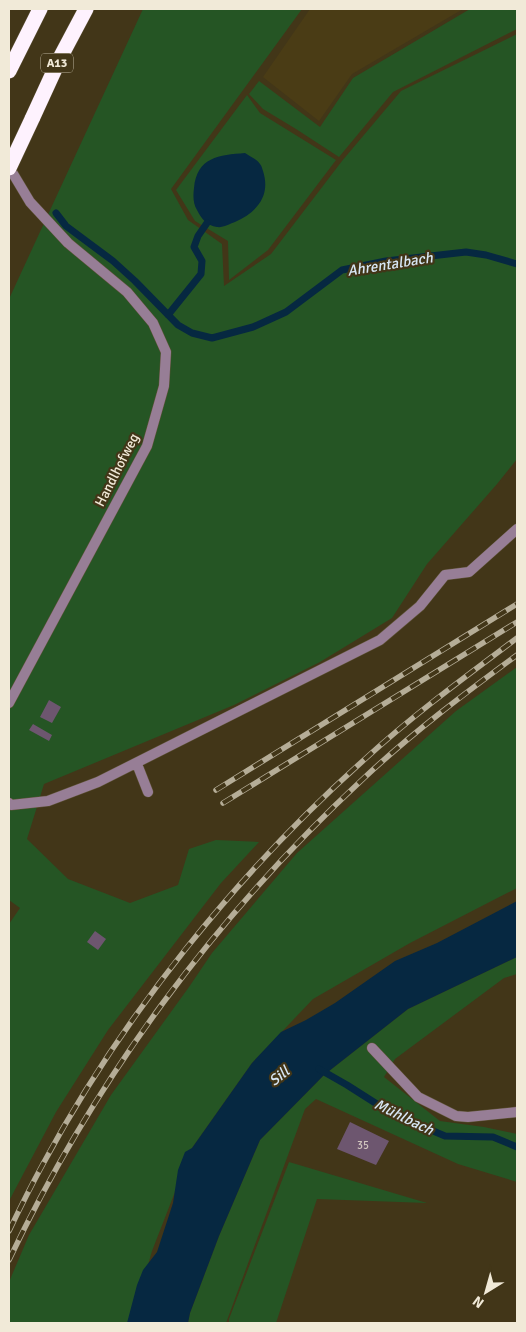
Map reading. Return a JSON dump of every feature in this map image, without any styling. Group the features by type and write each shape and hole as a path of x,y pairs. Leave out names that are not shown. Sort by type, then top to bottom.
{"highway":[{"path":"9,71 40,9"},
{"name":"A13","path":"9,167 60,58 86,9"}],"street":[{"name":"Handlhofweg","path":"9,167 30,202 68,243 127,292 153,324 166,352 164,386 147,446 9,703"},
{"path":"9,803 10,805 48,802 98,782 380,640 420,606 446,576 469,572 517,529"},
{"path":"137,764 148,792"},
{"path":"372,1048 418,1097 456,1116 468,1117 517,1112"}],"shaded area":[{"path":"310,9 463,9 352,74 319,121 263,77"}],"green space":[{"path":"143,9 302,9 171,189 188,220 222,244 224,286 271,254 342,161 401,91 517,34 517,459 427,564 392,618 320,662 234,705 44,784 27,839 68,879 130,903 178,885 189,849 216,840 259,842 221,883 108,1030 56,1112 9,1201 9,924 20,908 9,900 9,299"},
{"path":"470,9 517,9 517,29 393,92 339,157 263,109 249,94 259,81 320,127 353,78"},
{"path":"247,95 260,113 336,160 268,250 229,280 228,241 195,221 176,190"},
{"path":"517,667 517,888 410,943 313,999 252,1063 192,1148 152,1251 131,1323 9,1323 9,1282 29,1235 111,1095 212,953 297,853 456,711"},
{"path":"517,957 517,974 504,978 395,1059 384,1077 440,1121 517,1134 517,1182 458,1164 316,1099 305,1109 226,1323 188,1323 219,1236 260,1140 324,1075 408,1009"},
{"path":"289,1162 427,1203 317,1199 276,1323 229,1323 229,1319"}],"water":[{"path":"245,153 257,161 263,171 265,188 260,202 250,213 235,222 222,227 210,225 200,216 194,202 196,178 205,164 211,160 226,155"},
{"name":"Sill","path":"517,901 517,957 408,1009 324,1075 260,1140 219,1236 188,1323 127,1323 143,1270 157,1252 173,1203 178,1170 185,1152 192,1148 252,1063 281,1032 335,1003 395,961 437,943"}],"building":[{"path":"49,700 61,707 52,723 40,717"},
{"path":"33,724 52,735 49,741 29,730"},
{"path":"95,931 106,939 98,950 87,942"},
{"path":"350,1122 389,1141 376,1165 337,1149"}],"waterway":[{"name":"Ahrentalbach","path":"56,213 66,226 113,261 135,281 178,325 192,333 212,338 253,327 286,312 342,270 386,261 466,252 486,255 517,264"},
{"path":"168,315 201,274 202,261 194,247 198,236 207,223"},
{"name":"Mühlbach","path":"319,1069 391,1113 445,1136 493,1137 517,1147"}],"railway":[{"path":"216,790 517,604"},
{"path":"223,803 517,622"},
{"path":"9,1231 43,1164 109,1054 147,1000 229,897 318,802 365,759 420,712 517,638"},
{"path":"9,1260 43,1193 80,1128 120,1064 163,1002 209,943 258,886 310,831 382,761 458,699 517,655"}]}
